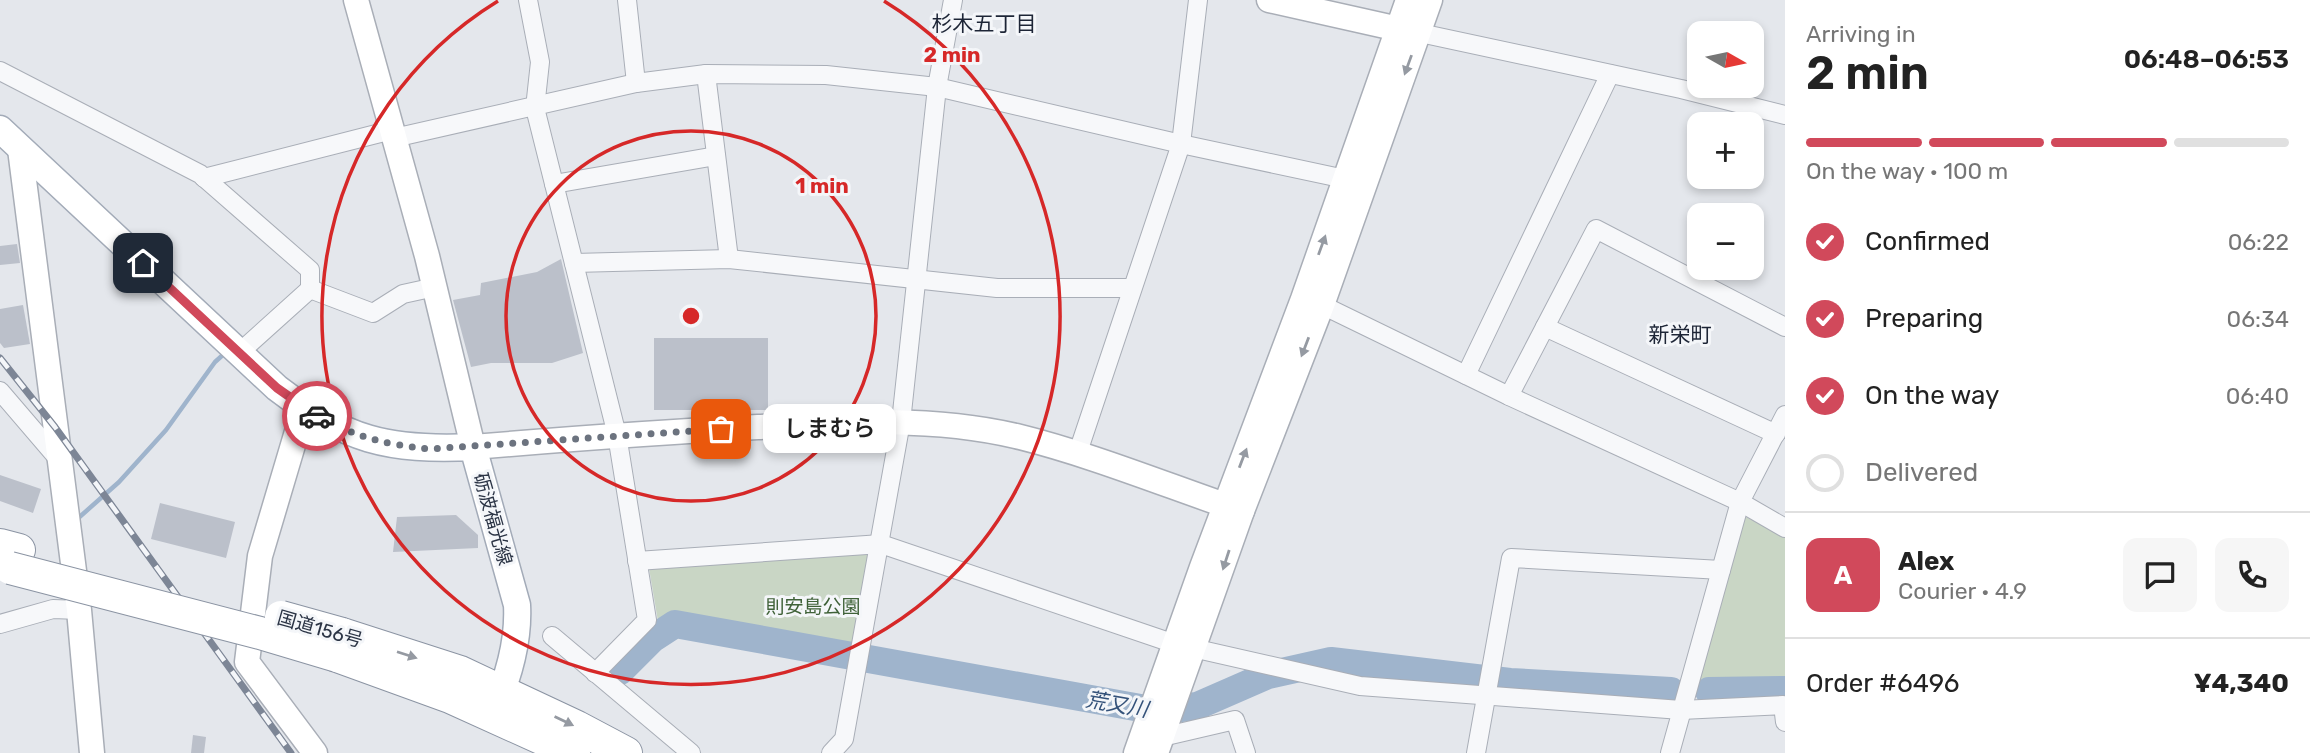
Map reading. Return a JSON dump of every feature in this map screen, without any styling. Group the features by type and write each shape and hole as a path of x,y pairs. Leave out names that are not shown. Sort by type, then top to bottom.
{"highway":[{"name":"国道156号","path":"7,557 260,633 339,645 626,753"},
{"name":"国道156号","path":"497,703 574,753"}],"main road":[{"name":"砺波福光線","path":"0,130 277,388 304,408 342,430 386,444 429,449 473,447 517,605 519,627 512,660 497,703"}],"street":[{"path":"356,0 435,287 473,447 617,435 846,422 948,425 1016,436 1234,508"},
{"path":"528,0 540,62 535,108 617,435 647,620 595,673"},
{"path":"627,0 636,83"},
{"path":"831,753 844,739 901,422 937,87 953,0"},
{"path":"1077,455 1181,144 1198,0"},
{"path":"1269,0 1785,115"},
{"path":"1234,508 1322,305 1409,31 1408,0"},
{"path":"1136,753 1184,646 1234,508 1345,178 1409,31 1430,0"},
{"path":"0,71 204,178 310,270 310,289 239,353"},
{"path":"1466,375 1610,74"},
{"path":"204,178 393,134 535,108 636,83 706,75 826,75 937,87 1181,144 1345,178"},
{"path":"706,75 729,259"},
{"path":"20,149 79,610 92,753"},
{"path":"554,184 716,156"},
{"path":"1509,396 1596,229 1785,327"},
{"path":"574,263 729,259 997,288 1131,288"},
{"path":"310,289 373,313 403,294 435,287"},
{"path":"1322,305 1509,396 1740,502 1785,528"},
{"path":"1545,327 1776,434"},
{"path":"0,391 60,461"},
{"path":"304,408 260,556 247,662 315,753"},
{"path":"1670,753 1740,502 1785,415"},
{"path":"637,561 881,544 1184,646 1360,686 1681,710 1783,705 1785,722"},
{"path":"1476,753 1511,558 1721,570"},
{"path":"0,624 53,609 79,610"},
{"path":"552,636 691,753"},
{"path":"1159,745 1184,646"},
{"path":"1159,745 1235,720 1246,753"}],"green space":[{"path":"1742,515 1785,537 1785,685 1698,687 1718,601"},
{"name":"則安島公園","path":"876,549 853,665 685,634 661,639 649,568"}],"building":[{"path":"17,244 20,263 0,265 0,246"},
{"path":"561,259 583,353 552,363 491,363 471,367 453,300 480,295 481,283 537,272"},
{"path":"23,305 30,344 4,348 0,343 0,309"},
{"path":"654,338 768,338 768,410 654,410"},
{"path":"0,475 41,489 33,513 0,501"},
{"path":"160,503 235,522 226,558 151,539"},
{"path":"456,515 478,535 478,548 393,552 397,517"},
{"path":"193,735 206,737 204,753 191,753"}],"waterway":[{"path":"75,521 119,482 166,430 215,362 225,353"},
{"name":"荒又川","path":"620,671 652,639 675,624 1157,711 1197,706 1268,675 1331,661 1510,682 1671,691"},
{"name":"荒又川","path":"1709,691 1785,690"}],"railway":[{"path":"0,358 55,427 291,753"}],"way so far":[{"path":"317,416 342,430 386,444 429,449 721,429"}],"place":[{"name":"しまむら","path":"721,429"}],"district":[{"name":"杉木五丁目","path":"984,23"},
{"name":"新栄町","path":"1680,334"}],"route":[{"path":"143,263 277,388 317,416"}]}
